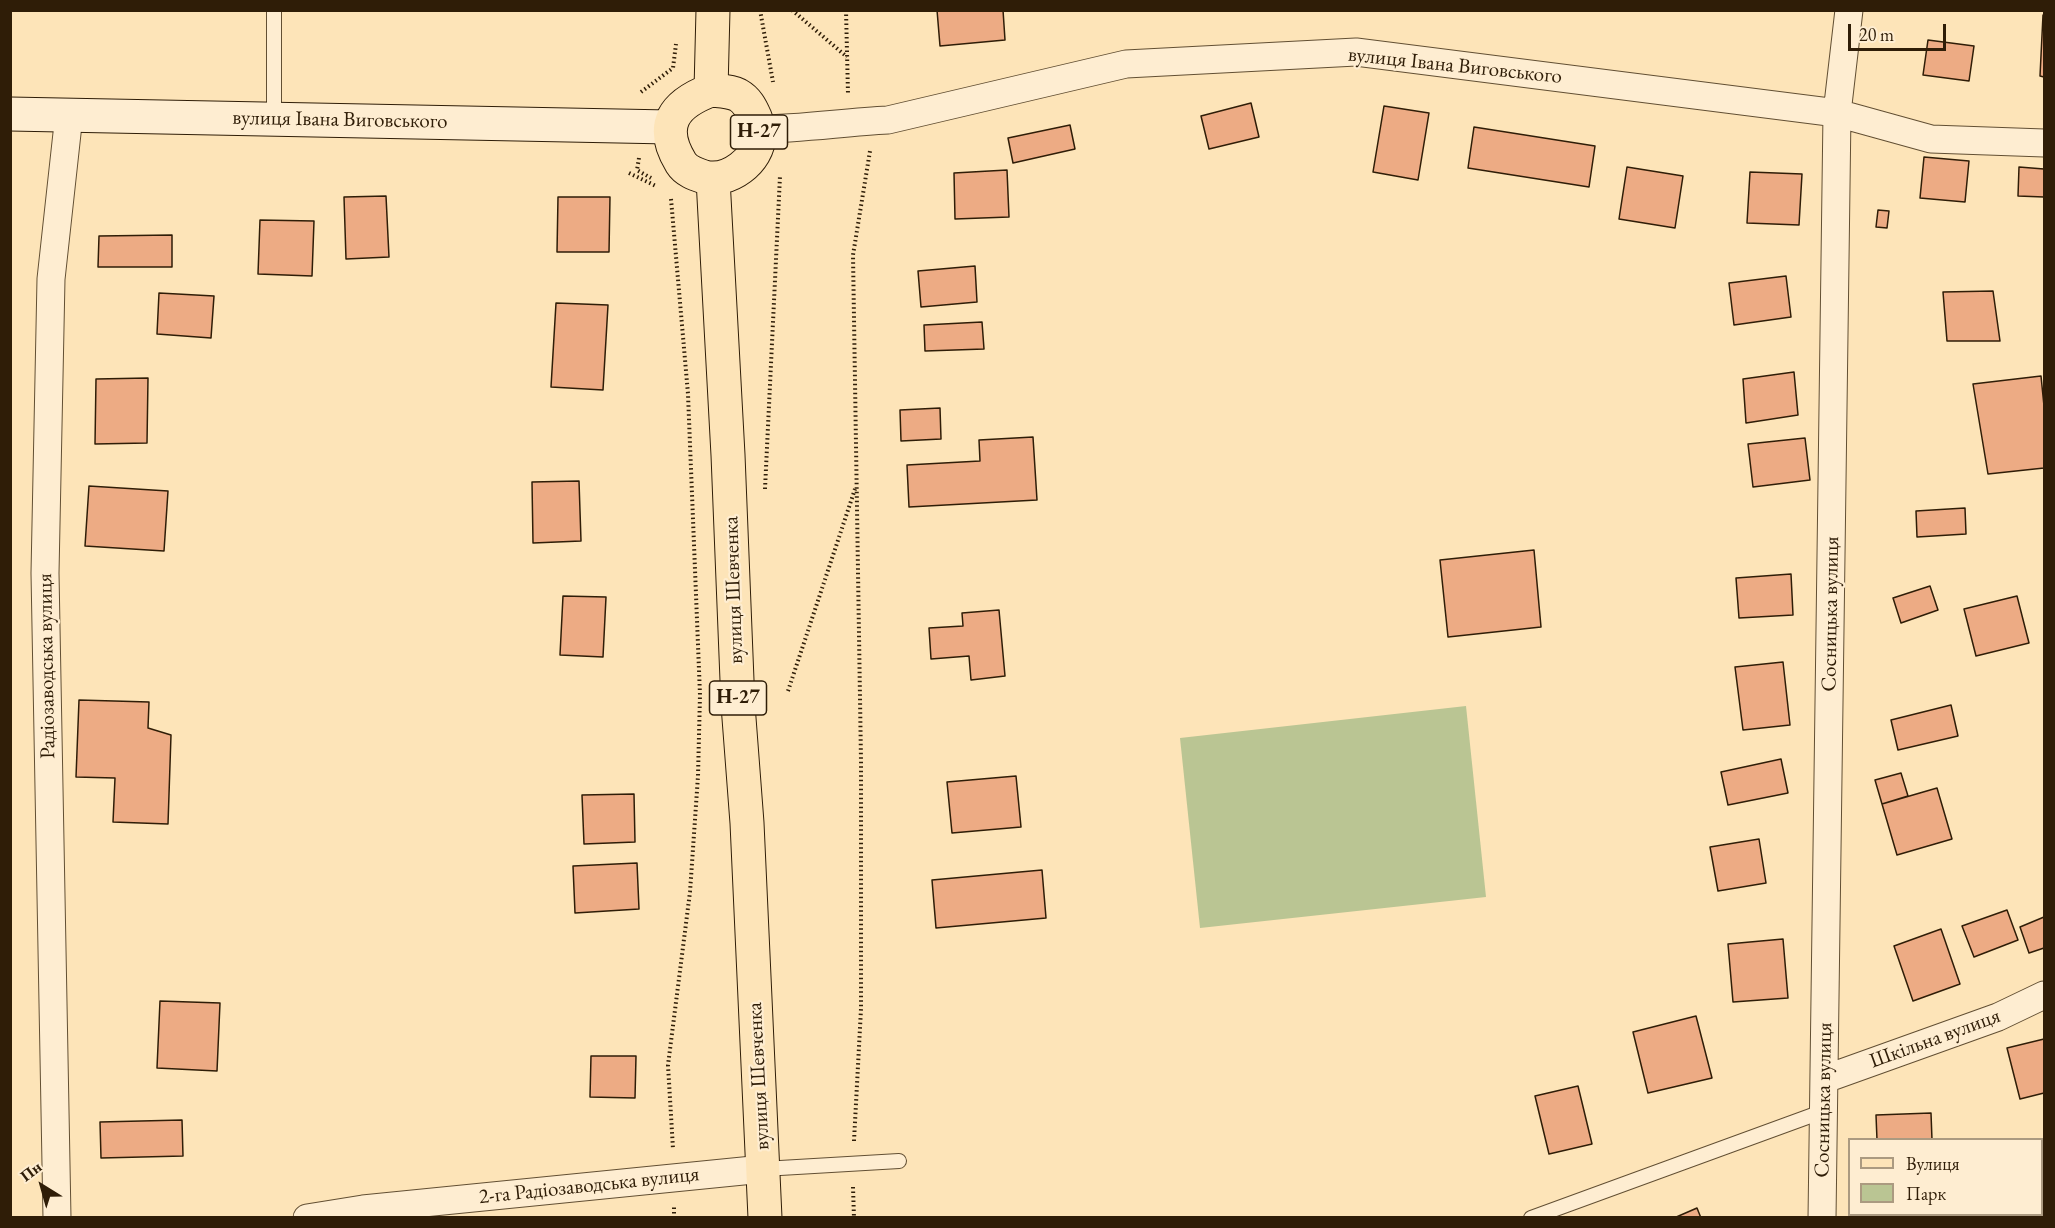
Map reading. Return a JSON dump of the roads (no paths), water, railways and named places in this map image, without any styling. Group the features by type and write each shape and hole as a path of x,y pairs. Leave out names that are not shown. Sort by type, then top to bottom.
{"main road":[{"path":"713,10 711,90 682,105 673,116 669,127 676,154 684,167 696,174 713,179"},
{"name":"Н-27","path":"711,90 726,91 739,96 750,105 759,136 756,149 747,163 735,172 713,179"},
{"name":"вулиця Шевченка","path":"713,179 729,455 738,705 747,823 765,1218"}],"street":[{"name":"Сосницька вулиця","path":"1822,1218 1837,113 1849,10"},
{"name":"вулиця Івана Виговського","path":"758,129 888,120 1126,64 1356,52 1837,113 1931,139 2044,142"},
{"name":"вулиця Івана Виговського","path":"10,114 669,127"},
{"name":"Радіозаводська вулиця","path":"57,1218 45,573 51,279 69,115"},
{"name":"Шкільна вулиця","path":"1825,1079 1998,1017 2044,994"},
{"name":"2-га Радіозаводська вулиця","path":"307,1218 363,1209 763,1169"}],"lane":[{"path":"274,10 274,118"},
{"path":"1531,1218 1824,1111"},
{"path":"763,1169 899,1161"}]}
